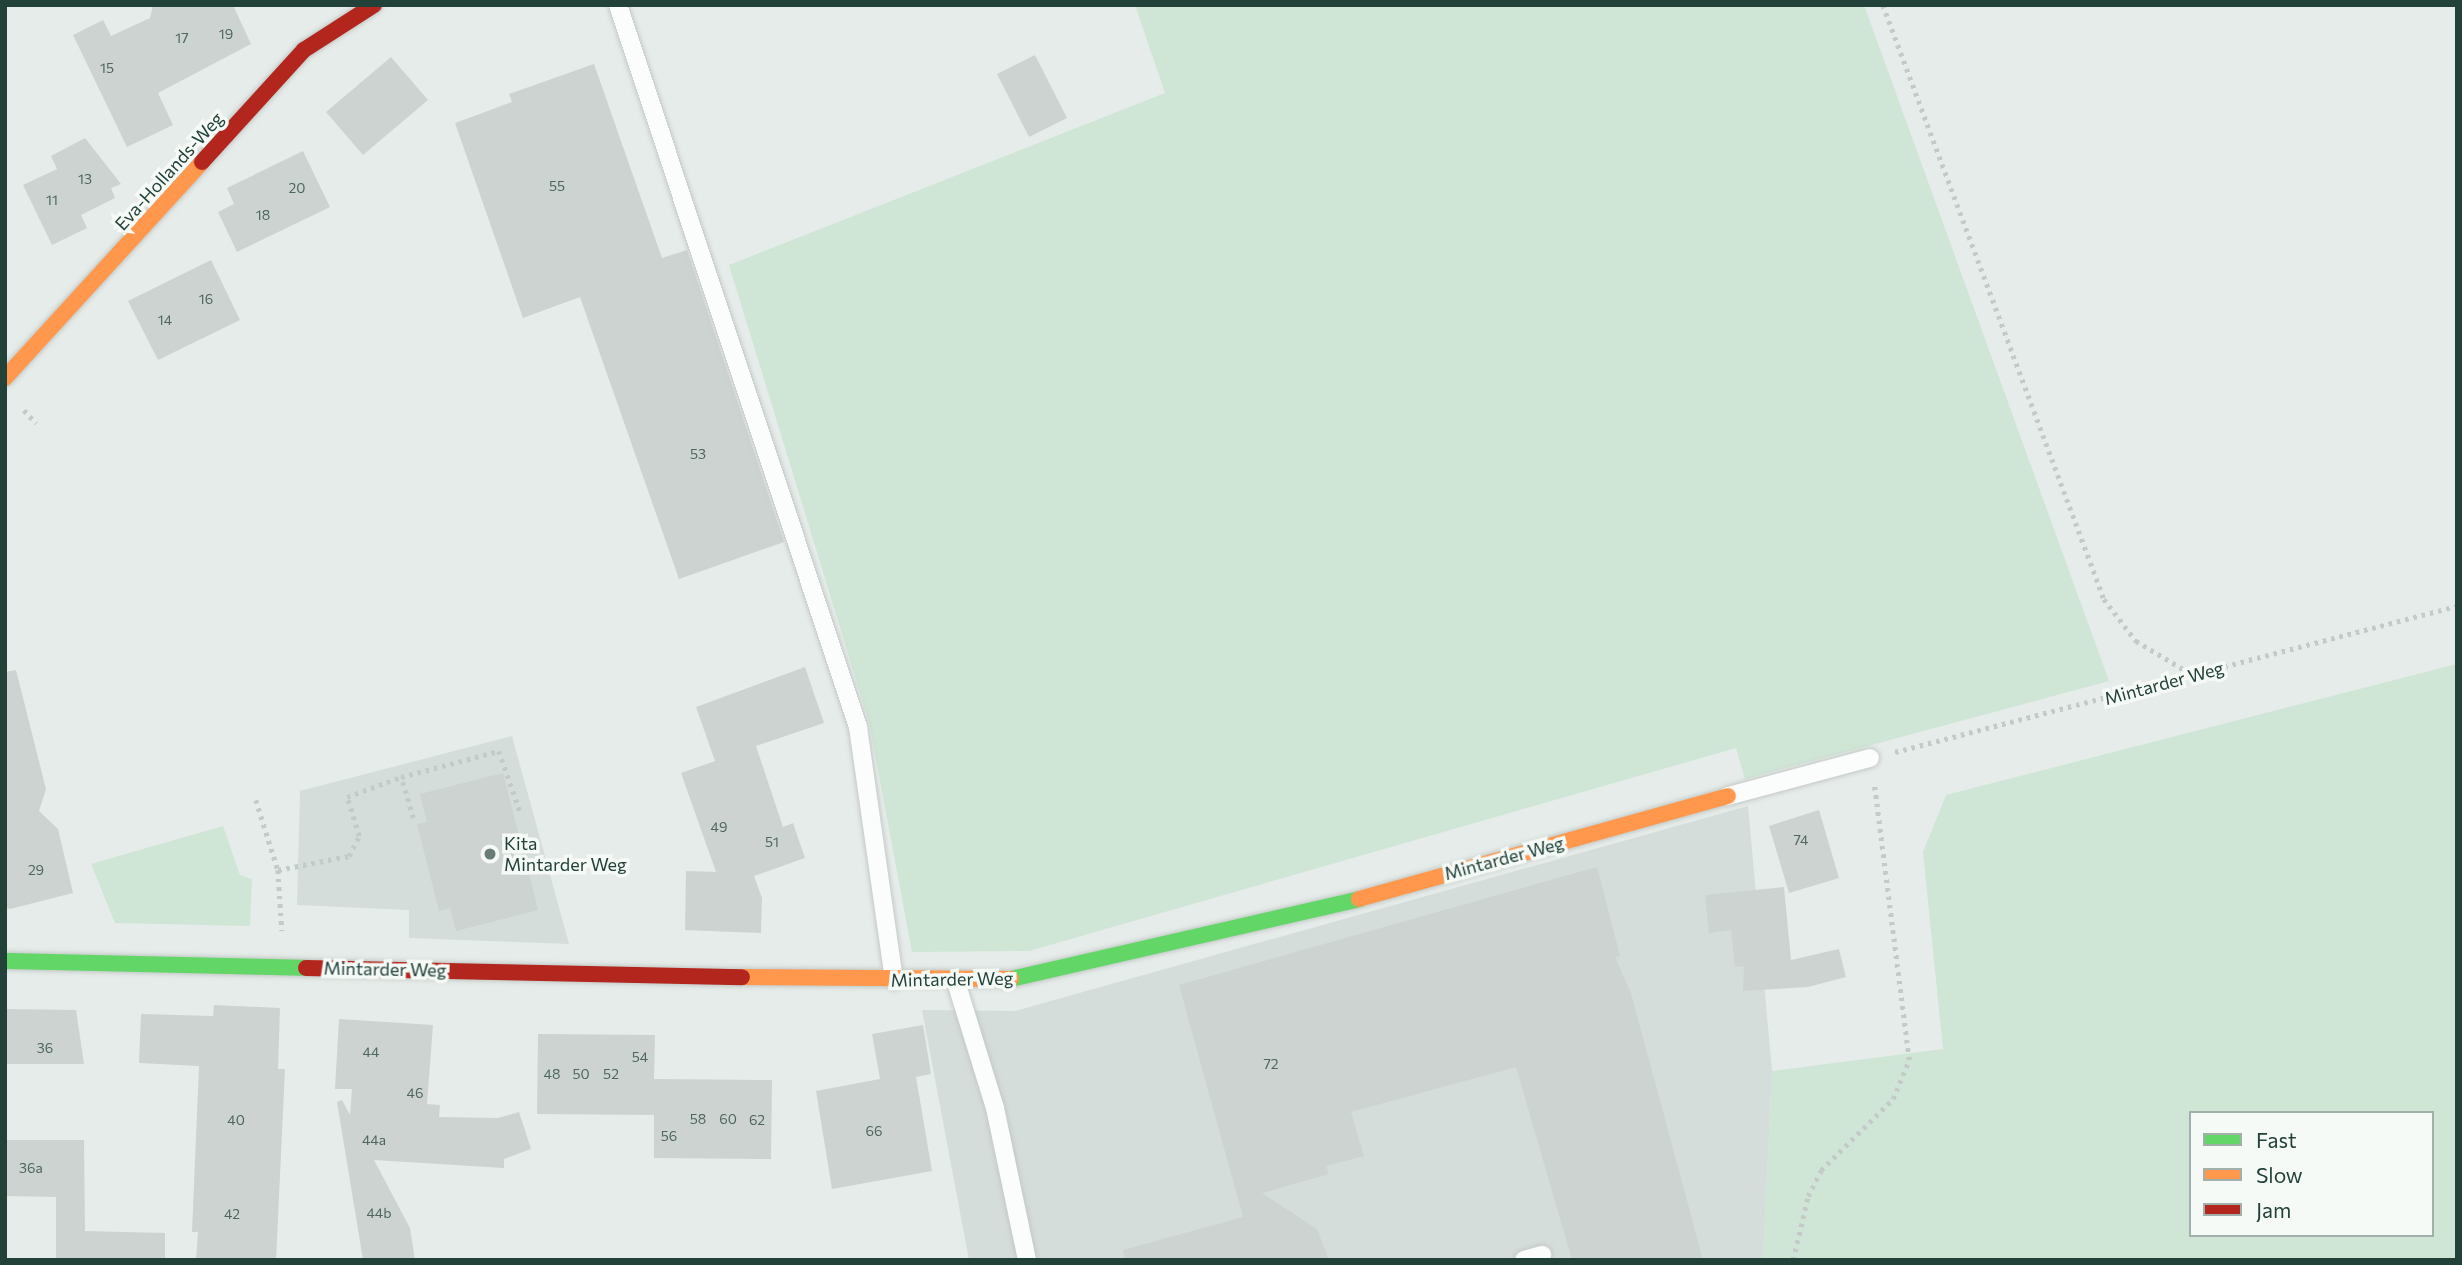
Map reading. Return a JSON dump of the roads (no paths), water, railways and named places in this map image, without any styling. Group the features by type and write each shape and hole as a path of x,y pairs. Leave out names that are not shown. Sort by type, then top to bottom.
{"street":[{"name":"Eva-Hollands-Weg","path":"5,378 304,50 374,5"},
{"name":"Mintarder Weg","path":"5,961 956,982 1090,968 1728,796"}],"lane":[{"path":"618,5 858,727 894,980"},
{"name":"Mintarder Weg","path":"1728,796 1870,758"},
{"path":"956,982 995,1108 1027,1260"},
{"path":"1524,1260 1542,1255"}],"place":[{"name":"Kita Mintarder Weg","path":"490,854"}]}
